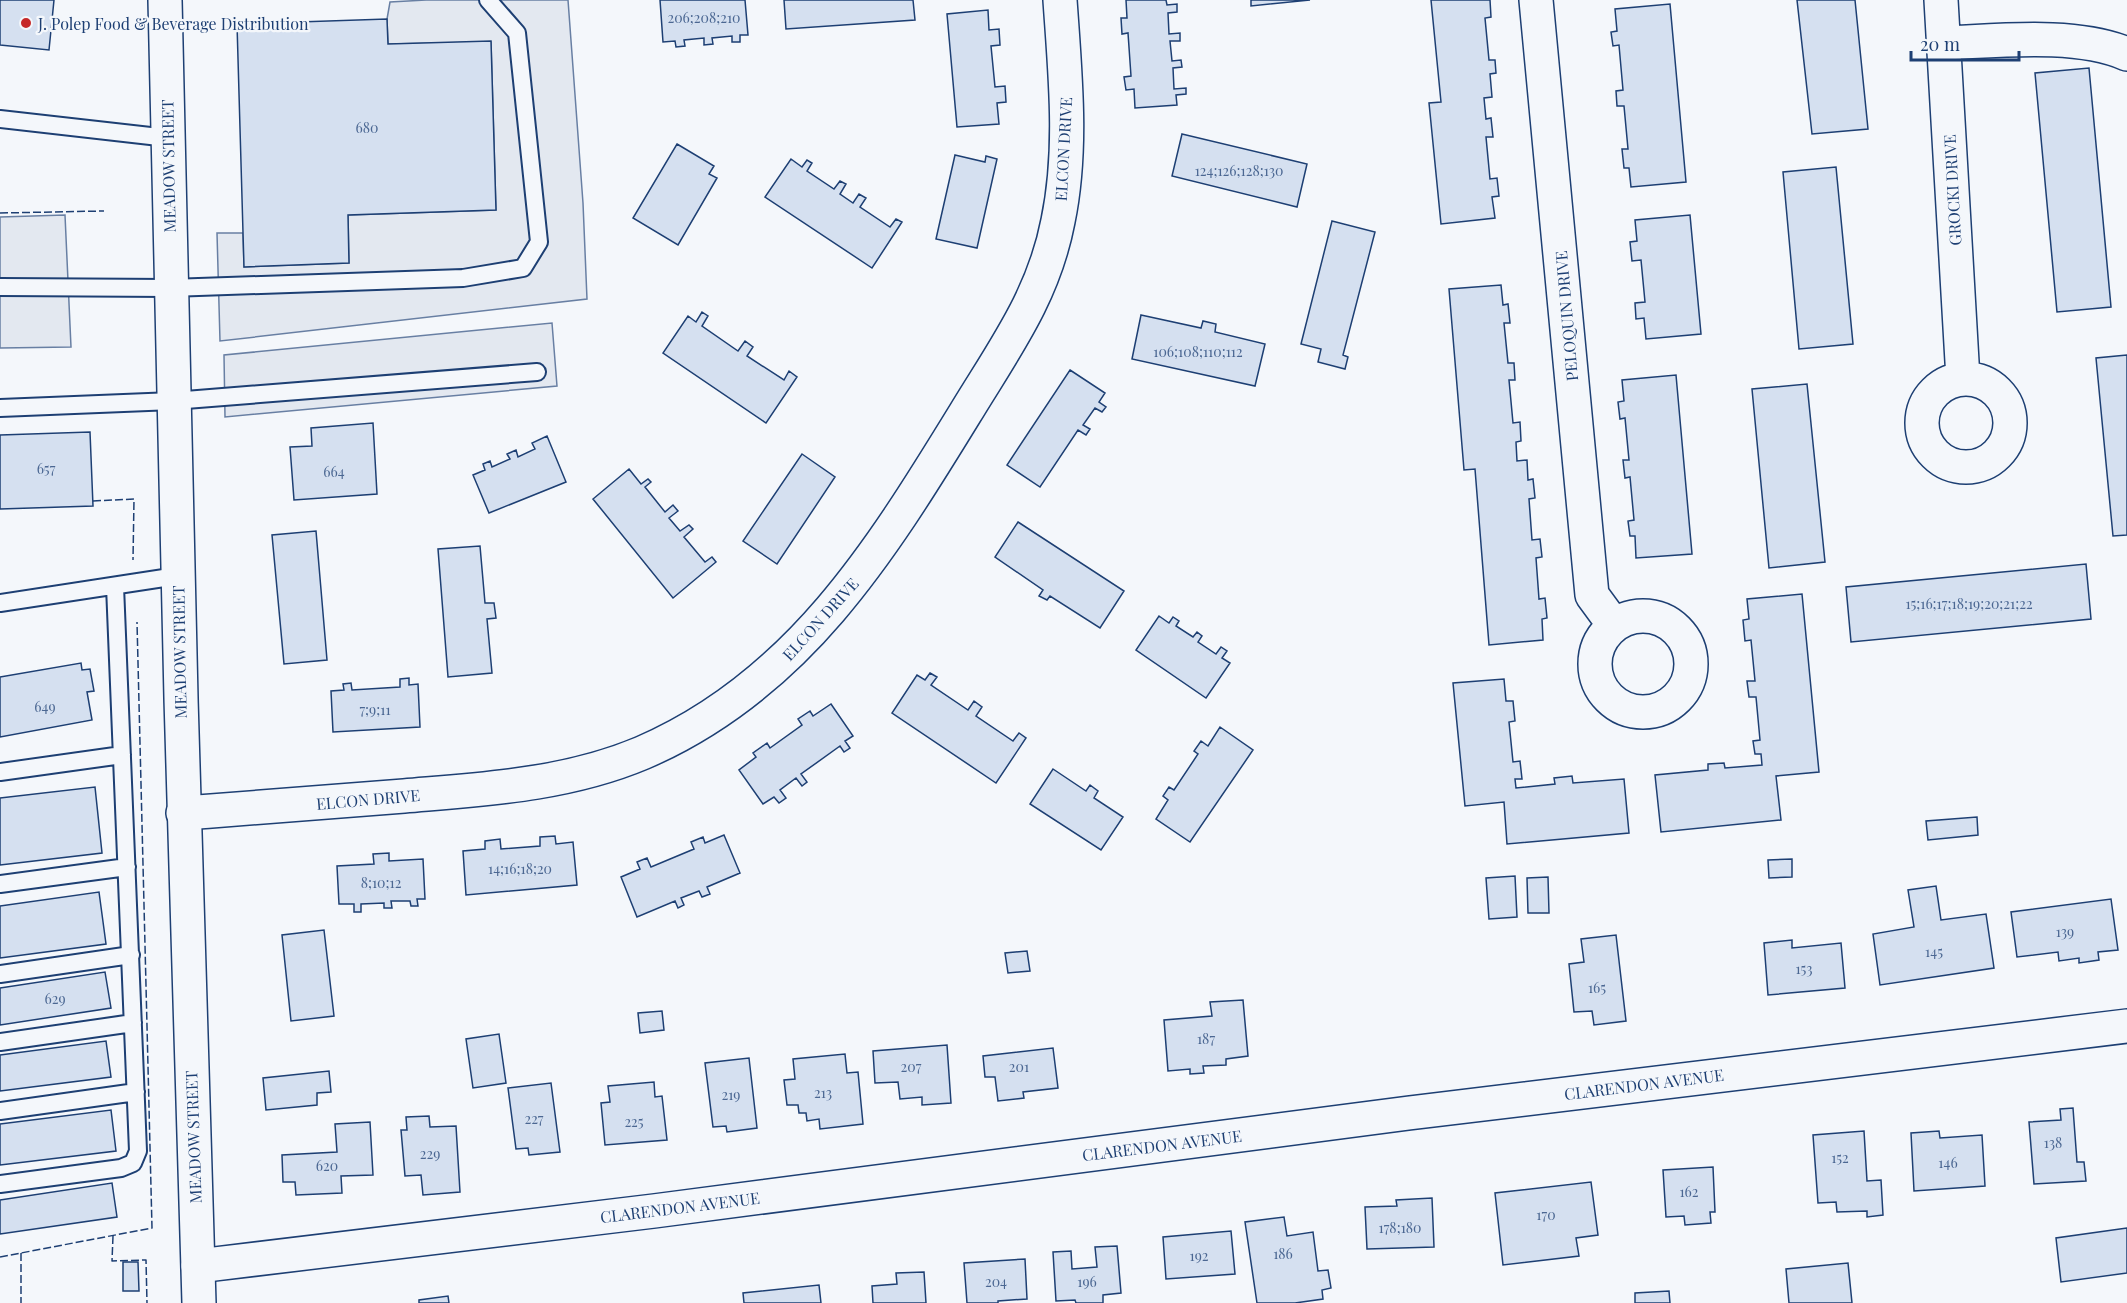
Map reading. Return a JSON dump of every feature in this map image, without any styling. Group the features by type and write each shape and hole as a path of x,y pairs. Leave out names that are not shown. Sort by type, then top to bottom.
{"street":[{"name":"MEADOW STREET","path":"165,0 183,813 199,1303"},
{"name":"ELCON DRIVE","path":"183,813 491,790 564,777 642,753 693,727 749,690 785,658 832,609 875,556 916,495 1015,335 1033,300 1058,221 1065,166 1066,111 1060,0"},
{"name":"PELOQUIN DRIVE","path":"1536,0 1592,595 1614,626"},
{"name":"GROCKI DRIVE","path":"1941,0 1963,379"},
{"path":"1943,43 1986,40 2055,40 2098,46 2127,54"},
{"name":"CLARENDON AVENUE","path":"198,1266 642,1212 1385,1116 2127,1026"}],"lane":[{"path":"0,287 170,288 463,278 523,268 539,242 517,33 488,0"},
{"path":"0,119 168,138"},
{"path":"0,408 173,400 537,372"},
{"path":"0,603 177,576"},
{"path":"0,1184 121,1168 133,1163 138,1151 115,586"},
{"path":"0,772 122,755"},
{"path":"0,884 127,867"},
{"path":"0,974 130,955"},
{"path":"0,1042 133,1023"},
{"path":"0,1111 136,1092"}],"shaded area":[{"path":"568,0 583,203 587,299 220,341 217,233 243,233 244,267 349,263 348,215 496,210 491,42 388,44 387,19 390,2"},
{"path":"65,215 71,347 0,348 0,217"},
{"path":"552,323 557,386 225,417 224,355"}],"building":[{"name":"J. Polep Food & Beverage Distribution","path":"0,0 54,0 49,50 0,45"},
{"path":"660,0 745,0 748,35 740,35 740,42 732,42 732,36 712,38 713,44 704,45 704,38 684,40 685,46 676,47 675,41 663,42"},
{"path":"784,0 913,0 915,20 786,29"},
{"path":"1126,0 1166,0 1167,5 1177,4 1177,12 1168,13 1169,34 1180,33 1180,41 1170,41 1172,61 1181,60 1182,67 1173,68 1174,89 1186,88 1186,94 1176,95 1177,105 1135,108 1134,89 1126,90 1124,77 1131,76 1128,33 1122,34 1121,18 1127,18"},
{"path":"1251,0 1310,0 1251,6"},
{"path":"1431,0 1490,0 1491,17 1485,18 1489,60 1495,60 1496,73 1490,74 1492,97 1484,98 1486,119 1491,118 1493,137 1486,137 1490,179 1497,178 1499,196 1492,197 1495,218 1441,224 1429,103 1441,102"},
{"path":"1797,0 1855,0 1868,129 1812,134"},
{"path":"1670,4 1686,182 1631,187 1629,168 1624,168 1622,149 1628,149 1624,106 1617,106 1616,91 1623,90 1619,45 1613,46 1611,32 1617,31 1615,9"},
{"path":"988,10 989,30 999,29 1000,45 991,46 995,87 1005,86 1006,102 997,103 999,124 957,127 947,14"},
{"path":"387,19 388,44 491,41 496,210 348,215 349,263 244,267 237,24"},
{"path":"2089,68 2111,307 2057,312 2035,73"},
{"path":"1182,134 1307,164 1297,207 1172,176"},
{"path":"677,144 714,166 709,174 717,178 678,245 633,218"},
{"path":"955,155 985,162 986,156 997,159 977,248 936,239"},
{"path":"791,159 802,167 807,160 812,163 807,171 834,189 840,181 846,184 840,194 853,203 859,194 866,198 860,207 890,227 896,219 902,222 872,268 765,197"},
{"path":"1836,167 1853,344 1799,349 1783,172"},
{"path":"1690,215 1701,334 1646,339 1644,318 1636,319 1635,303 1645,302 1641,260 1632,261 1630,242 1637,241 1635,220"},
{"path":"1332,221 1375,232 1343,355 1348,357 1345,369 1318,362 1321,349 1301,344"},
{"path":"1501,285 1503,305 1508,304 1510,323 1504,323 1508,363 1514,363 1515,380 1509,380 1513,423 1520,422 1521,441 1516,442 1517,461 1527,460 1528,480 1533,479 1535,498 1529,499 1532,540 1540,539 1542,557 1536,558 1539,599 1545,598 1547,618 1542,619 1543,640 1489,645 1475,469 1464,470 1449,289"},
{"path":"702,312 708,316 702,326 738,351 745,341 753,347 747,356 784,380 789,371 797,377 766,423 663,353 688,316 696,322"},
{"path":"1141,315 1201,328 1203,321 1216,324 1215,332 1265,344 1255,386 1132,359"},
{"path":"2127,355 2127,535 2113,536 2096,358"},
{"path":"1070,370 1105,393 1099,402 1106,407 1102,412 1095,408 1083,425 1090,429 1086,435 1078,430 1040,487 1007,465"},
{"path":"1676,375 1692,554 1636,558 1635,536 1630,536 1628,521 1634,520 1630,477 1625,478 1623,460 1629,460 1625,418 1620,419 1618,402 1624,401 1622,380"},
{"path":"1807,384 1825,562 1769,568 1752,389"},
{"path":"373,423 377,494 294,500 290,447 312,446 311,428"},
{"path":"90,432 93,506 0,509 0,435"},
{"path":"547,436 566,482 489,513 473,475 485,470 483,464 490,461 492,467 510,459 507,454 516,450 518,457 535,449 532,443"},
{"path":"802,454 835,477 777,564 743,541"},
{"path":"629,469 641,484 648,479 651,482 645,487 665,512 673,505 678,511 669,518 680,531 689,525 693,529 684,537 705,562 712,557 716,562 673,598 593,499"},
{"path":"1018,522 1124,591 1100,628 1050,596 1047,600 1039,596 1043,590 995,557"},
{"path":"316,531 327,660 284,664 272,535"},
{"path":"480,546 485,603 494,603 496,618 487,619 492,673 448,677 438,549"},
{"path":"2086,564 2091,619 1851,642 1846,587"},
{"path":"1802,594 1819,772 1776,776 1781,820 1661,832 1655,775 1708,770 1708,764 1724,763 1725,768 1762,765 1761,754 1755,754 1753,741 1760,740 1756,697 1749,697 1747,681 1755,681 1751,640 1745,641 1743,620 1749,619 1747,599"},
{"path":"1159,616 1169,623 1173,617 1179,621 1176,626 1193,637 1197,632 1202,636 1198,642 1216,654 1221,647 1227,651 1222,658 1230,663 1206,698 1136,650"},
{"path":"81,663 82,670 90,669 94,691 87,692 92,720 0,737 0,677"},
{"path":"930,673 937,677 931,685 968,710 974,701 982,707 976,716 1013,741 1019,733 1026,738 996,783 892,713 917,675 925,680"},
{"path":"409,678 409,685 418,684 420,727 333,732 331,691 344,690 343,684 351,683 352,690 400,687 400,679"},
{"path":"1504,679 1506,701 1513,701 1515,721 1509,722 1513,762 1520,761 1522,779 1515,779 1516,788 1555,784 1554,778 1572,776 1573,783 1624,779 1629,833 1507,844 1504,802 1465,806 1453,683"},
{"path":"831,704 853,736 845,741 850,748 844,752 840,746 801,774 807,782 802,786 796,778 780,790 786,798 779,803 774,797 763,804 739,770 756,757 753,753 767,743 770,748 802,725 798,719 810,711 813,716"},
{"path":"1220,727 1253,750 1190,842 1156,819 1168,800 1163,796 1169,787 1174,790 1198,754 1194,751 1201,741 1208,746"},
{"path":"1053,769 1086,791 1090,785 1098,791 1094,798 1123,817 1101,850 1030,804"},
{"path":"95,787 102,853 0,865 0,798"},
{"path":"1977,817 1978,835 1928,840 1926,821"},
{"path":"724,835 740,873 707,887 710,894 702,897 699,891 681,898 684,905 678,908 675,901 637,917 621,877 640,869 637,862 647,858 651,867 694,849 691,842 703,837 705,843"},
{"path":"555,836 556,844 573,842 577,885 466,895 463,851 485,849 485,841 500,839 501,849 540,846 540,837"},
{"path":"389,853 389,861 423,859 425,899 417,899 418,906 411,906 410,901 391,901 392,908 384,908 384,903 361,904 361,912 354,912 354,904 339,904 337,866 374,864 373,854"},
{"path":"1792,859 1792,877 1769,878 1768,860"},
{"path":"1515,876 1517,917 1489,919 1486,878"},
{"path":"1548,877 1549,913 1528,913 1527,878"},
{"path":"1936,886 1941,920 1986,914 1994,968 1880,985 1873,934 1914,927 1908,890"},
{"path":"99,892 106,944 0,958 0,906"},
{"path":"2111,899 2118,950 2098,952 2099,960 2079,963 2079,958 2059,961 2058,952 2017,957 2011,912"},
{"path":"324,930 334,1016 291,1021 282,935"},
{"path":"1616,935 1626,1021 1594,1025 1592,1011 1574,1012 1569,964 1584,962 1581,939"},
{"path":"1792,940 1792,948 1841,943 1845,988 1768,995 1764,943"},
{"path":"1027,951 1030,971 1008,973 1005,953"},
{"path":"105,972 111,1008 0,1025 0,988"},
{"path":"1243,1000 1248,1056 1226,1059 1226,1065 1203,1066 1204,1073 1190,1074 1190,1069 1168,1071 1164,1020 1212,1016 1210,1002"},
{"path":"662,1011 664,1030 640,1033 638,1013"},
{"path":"499,1034 506,1083 473,1088 466,1039"},
{"path":"106,1041 111,1077 0,1091 0,1055"},
{"path":"947,1045 951,1103 922,1105 922,1097 900,1099 898,1082 875,1083 873,1051"},
{"path":"1053,1048 1058,1088 1023,1092 1024,1098 998,1101 995,1077 985,1077 983,1056"},
{"path":"845,1054 847,1073 858,1072 863,1124 820,1129 819,1119 807,1121 806,1113 799,1113 798,1105 787,1105 784,1080 795,1079 793,1059"},
{"path":"749,1058 757,1128 727,1132 726,1126 713,1127 705,1063"},
{"path":"329,1071 331,1092 317,1093 317,1105 266,1110 263,1078"},
{"path":"654,1082 655,1097 662,1096 667,1140 605,1145 601,1103 610,1102 608,1086"},
{"path":"551,1083 560,1152 529,1155 528,1148 516,1149 508,1088"},
{"path":"2073,1108 2077,1162 2084,1162 2086,1181 2034,1184 2029,1122 2061,1120 2060,1109"},
{"path":"111,1110 116,1151 0,1165 0,1124"},
{"path":"429,1116 430,1127 456,1126 460,1192 423,1195 421,1175 405,1176 401,1130 407,1130 406,1117"},
{"path":"370,1122 373,1175 341,1176 342,1193 296,1195 295,1182 283,1182 282,1155 337,1152 335,1124"},
{"path":"1864,1131 1867,1181 1881,1180 1883,1215 1867,1217 1867,1211 1837,1212 1836,1202 1818,1203 1813,1135"},
{"path":"1939,1131 1940,1138 1982,1135 1985,1186 1914,1191 1911,1133"},
{"path":"1713,1167 1715,1212 1710,1212 1711,1223 1685,1225 1684,1216 1666,1217 1663,1170"},
{"path":"1591,1182 1598,1235 1576,1238 1579,1256 1503,1265 1495,1193"},
{"path":"112,1183 117,1217 0,1234 0,1200"},
{"path":"1432,1198 1434,1247 1367,1249 1365,1207 1397,1206 1396,1200"},
{"path":"1284,1217 1287,1236 1313,1232 1318,1271 1328,1270 1331,1288 1322,1290 1323,1299 1295,1303 1257,1303 1245,1222"},
{"path":"2127,1228 2127,1273 2061,1282 2056,1238"},
{"path":"1231,1231 1235,1274 1166,1279 1163,1237"},
{"path":"1117,1246 1121,1293 1103,1295 1103,1303 1076,1303 1075,1300 1056,1301 1053,1252 1071,1251 1072,1269 1097,1267 1095,1247"},
{"path":"1025,1259 1027,1299 998,1301 998,1303 967,1303 964,1263"},
{"path":"123,1262 138,1262 139,1291 123,1291"},
{"path":"1848,1263 1852,1303 1789,1303 1786,1269"},
{"path":"924,1272 926,1303 873,1303 872,1286 897,1284 896,1273"},
{"path":"819,1285 821,1303 744,1303 743,1293"},
{"path":"1669,1291 1670,1303 1635,1303 1635,1293"},
{"path":"448,1296 449,1303 419,1303 419,1300"}],"fence":[{"path":"0,213 104,211"},
{"path":"93,501 134,499 133,560"},
{"path":"0,1257 152,1228 137,622"},
{"path":"113,1236 112,1261 146,1260 147,1303"},
{"path":"21,1253 21,1303"}],"place":[{"name":"J. Polep Food & Beverage Distribution","path":"26,23"}]}
